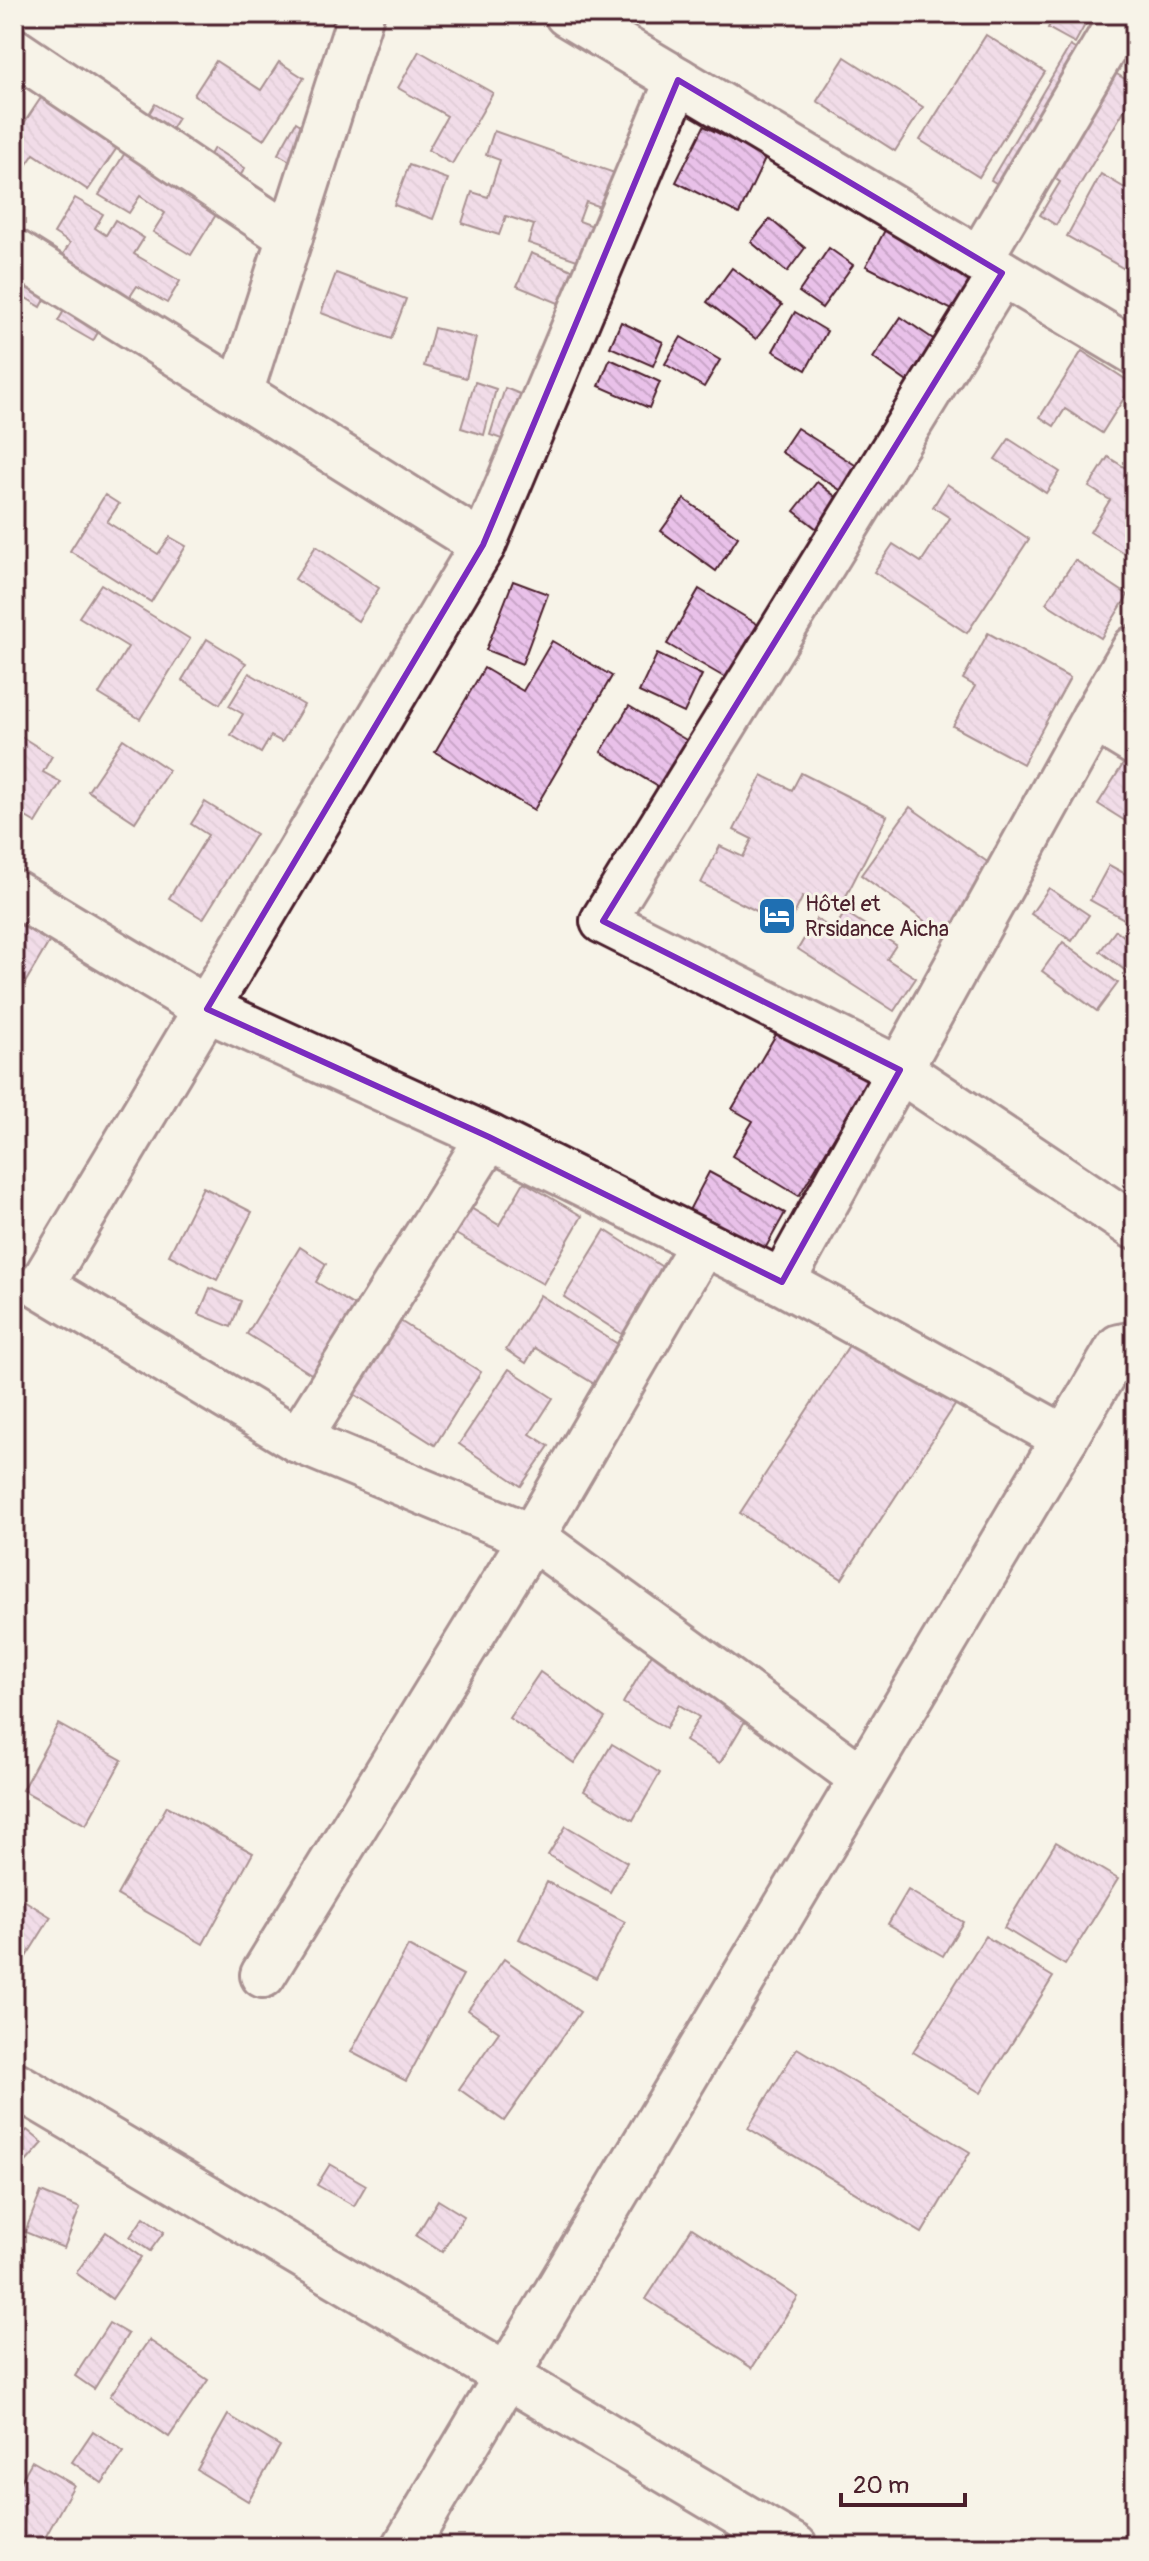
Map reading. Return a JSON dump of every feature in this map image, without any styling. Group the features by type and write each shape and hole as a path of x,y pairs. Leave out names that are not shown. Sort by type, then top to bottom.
{"street":[{"path":"240,393 361,14"},
{"path":"567,14 617,27 678,80 1135,352"},
{"path":"1124,14 991,266 603,921 900,1070 1135,1227"},
{"path":"14,51 290,237"},
{"path":"678,80 483,545 41,1286 298,1440 532,1537 862,1778"},
{"path":"14,252 483,545"},
{"path":"782,1282 1135,648"},
{"path":"1094,718 1135,743"},
{"path":"14,893 207,1009 489,1137 782,1282 1065,1438"},
{"path":"298,1440 489,1137"},
{"path":"263,1975 532,1537 703,1243"},
{"path":"405,2547 1119,1347 1135,1344"},
{"path":"14,2084 795,2547"}],"highlighted area":[{"path":"678,80 1002,273 603,921 900,1070 782,1282 489,1137 207,1009 483,545"}],"building":[{"path":"1056,14 1091,14 1075,43 1048,28"},
{"path":"986,35 1045,72 979,177 920,140"},
{"path":"1070,46 1135,85 1135,92 1056,225 1040,215 1060,182 1032,164 1014,194 991,180"},
{"path":"419,51 493,93 452,164 428,150 447,116 398,88"},
{"path":"845,57 923,107 895,151 817,101"},
{"path":"216,61 261,90 279,62 304,78 264,140 194,95"},
{"path":"59,71 134,123 88,190 34,154 25,167 14,160 14,138"},
{"path":"155,104 178,118 161,145 201,170 214,148 245,168 191,255 153,232 165,213 140,196 129,213 99,195"},
{"path":"296,122 315,134 297,165 278,154"},
{"path":"704,126 766,157 739,214 676,182"},
{"path":"494,131 629,178 617,213 586,202 579,221 615,234 603,269 528,243 534,225 506,216 499,235 462,223 472,192 488,197 500,160 486,155"},
{"path":"409,165 448,179 433,219 394,205"},
{"path":"1101,174 1135,194 1135,275 1067,236"},
{"path":"75,198 103,214 95,228 106,235 115,220 144,238 134,254 180,281 167,303 137,286 127,301 103,324 93,341 58,321 66,307 47,296 41,307 16,292 41,251 59,261 70,243 54,233"},
{"path":"770,219 805,248 787,272 751,242"},
{"path":"885,230 979,278 960,314 866,266"},
{"path":"829,248 853,265 822,308 799,292"},
{"path":"531,253 587,276 573,309 517,286"},
{"path":"732,268 782,305 756,339 707,302"},
{"path":"336,273 406,299 391,339 321,313"},
{"path":"795,312 827,331 806,370 773,351"},
{"path":"901,317 945,347 916,388 873,358"},
{"path":"621,322 663,342 653,366 610,347"},
{"path":"434,328 476,338 466,378 424,366"},
{"path":"681,337 720,360 704,387 665,364"},
{"path":"1082,351 1133,384 1102,433 1065,409 1054,426 1040,417"},
{"path":"610,359 660,382 649,408 599,386"},
{"path":"475,382 496,389 484,435 461,428"},
{"path":"505,388 528,397 513,443 490,435"},
{"path":"797,428 863,470 848,495 781,452"},
{"path":"1009,439 1060,472 1046,493 995,459"},
{"path":"1108,457 1135,474 1135,560 1090,532 1110,500 1089,487"},
{"path":"817,482 840,500 817,529 794,511"},
{"path":"947,484 1029,539 967,633 874,572 893,544 921,562 950,518 933,507"},
{"path":"105,495 119,504 107,522 158,554 170,537 186,546 151,602 70,551"},
{"path":"684,499 738,537 716,571 661,531"},
{"path":"316,546 379,588 358,621 295,579"},
{"path":"1075,560 1128,595 1101,638 1046,603"},
{"path":"513,581 548,594 522,664 486,650"},
{"path":"101,584 190,639 140,719 99,694 128,647 79,617"},
{"path":"699,589 767,630 736,684 667,644"},
{"path":"988,633 1070,678 1023,764 953,726 975,686 963,679"},
{"path":"207,639 246,663 220,704 182,680"},
{"path":"552,641 612,676 534,810 435,752 484,668 523,691"},
{"path":"657,654 702,675 684,713 639,692"},
{"path":"249,673 304,705 282,742 271,736 261,753 231,735 243,714 229,706"},
{"path":"629,706 703,750 675,797 601,752"},
{"path":"14,732 52,756 43,772 61,782 36,823 14,810"},
{"path":"123,739 169,770 135,822 88,791"},
{"path":"1127,758 1135,763 1135,827 1098,804"},
{"path":"801,773 887,816 837,914 803,896 788,927 701,883 720,846 743,857 752,839 734,830 762,775 792,790"},
{"path":"205,802 256,834 203,919 169,898 208,835 191,824"},
{"path":"910,807 1000,871 951,940 861,875"},
{"path":"1109,865 1135,879 1135,925 1090,900"},
{"path":"1049,888 1089,915 1072,941 1031,914"},
{"path":"14,891 62,920 22,988 14,982"},
{"path":"845,912 896,945 887,959 916,978 894,1011 798,949 816,919 834,930"},
{"path":"1116,930 1135,945 1135,962 1127,972 1100,951"},
{"path":"1063,942 1118,983 1097,1011 1042,971"},
{"path":"784,1021 872,1074 799,1196 732,1156 753,1121 732,1109"},
{"path":"709,1172 785,1213 761,1256 686,1216"},
{"path":"524,1182 582,1216 543,1284 454,1233 469,1207 499,1225"},
{"path":"203,1187 252,1212 217,1280 169,1255"},
{"path":"605,1230 667,1270 625,1336 564,1297"},
{"path":"300,1247 326,1264 316,1282 363,1311 321,1380 247,1334"},
{"path":"210,1288 241,1301 231,1327 199,1314"},
{"path":"540,1295 621,1346 596,1385 535,1348 526,1363 506,1350"},
{"path":"400,1321 481,1372 435,1445 354,1394"},
{"path":"857,1333 959,1399 842,1579 740,1513"},
{"path":"509,1369 553,1398 530,1434 549,1446 521,1486 459,1444"},
{"path":"656,1647 754,1706 720,1763 685,1741 699,1717 679,1705 666,1728 623,1703"},
{"path":"540,1672 605,1718 574,1763 509,1718"},
{"path":"58,1724 122,1760 86,1825 22,1790"},
{"path":"612,1744 660,1773 633,1820 584,1791"},
{"path":"167,1806 253,1853 203,1944 117,1895"},
{"path":"566,1826 627,1862 610,1892 548,1855"},
{"path":"1056,1842 1118,1879 1065,1965 1004,1928"},
{"path":"547,1882 625,1922 596,1978 519,1939"},
{"path":"908,1890 963,1922 943,1956 888,1924"},
{"path":"14,1894 51,1917 14,1976"},
{"path":"985,1936 1053,1977 981,2093 913,2052"},
{"path":"408,1946 463,1975 406,2081 351,2052"},
{"path":"504,1959 580,2012 504,2121 459,2089 499,2032 468,2010"},
{"path":"797,2048 970,2152 922,2233 748,2128"},
{"path":"27,2130 43,2143 25,2163 14,2153 14,2144"},
{"path":"330,2164 366,2185 354,2206 317,2185"},
{"path":"41,2192 80,2208 64,2248 25,2232"},
{"path":"438,2200 464,2216 442,2252 416,2236"},
{"path":"144,2217 164,2232 150,2251 130,2237"},
{"path":"692,2228 798,2297 752,2368 646,2299"},
{"path":"106,2232 141,2257 112,2299 76,2273"},
{"path":"109,2323 128,2334 94,2389 75,2376"},
{"path":"149,2340 208,2380 169,2437 110,2396"},
{"path":"228,2415 280,2446 248,2501 197,2470"},
{"path":"93,2431 124,2452 102,2483 72,2462"},
{"path":"32,2461 74,2485 40,2547 14,2533 14,2493"}],"place":[{"name":"Hôtel et Rrsidance Aicha","path":"777,916"}]}
